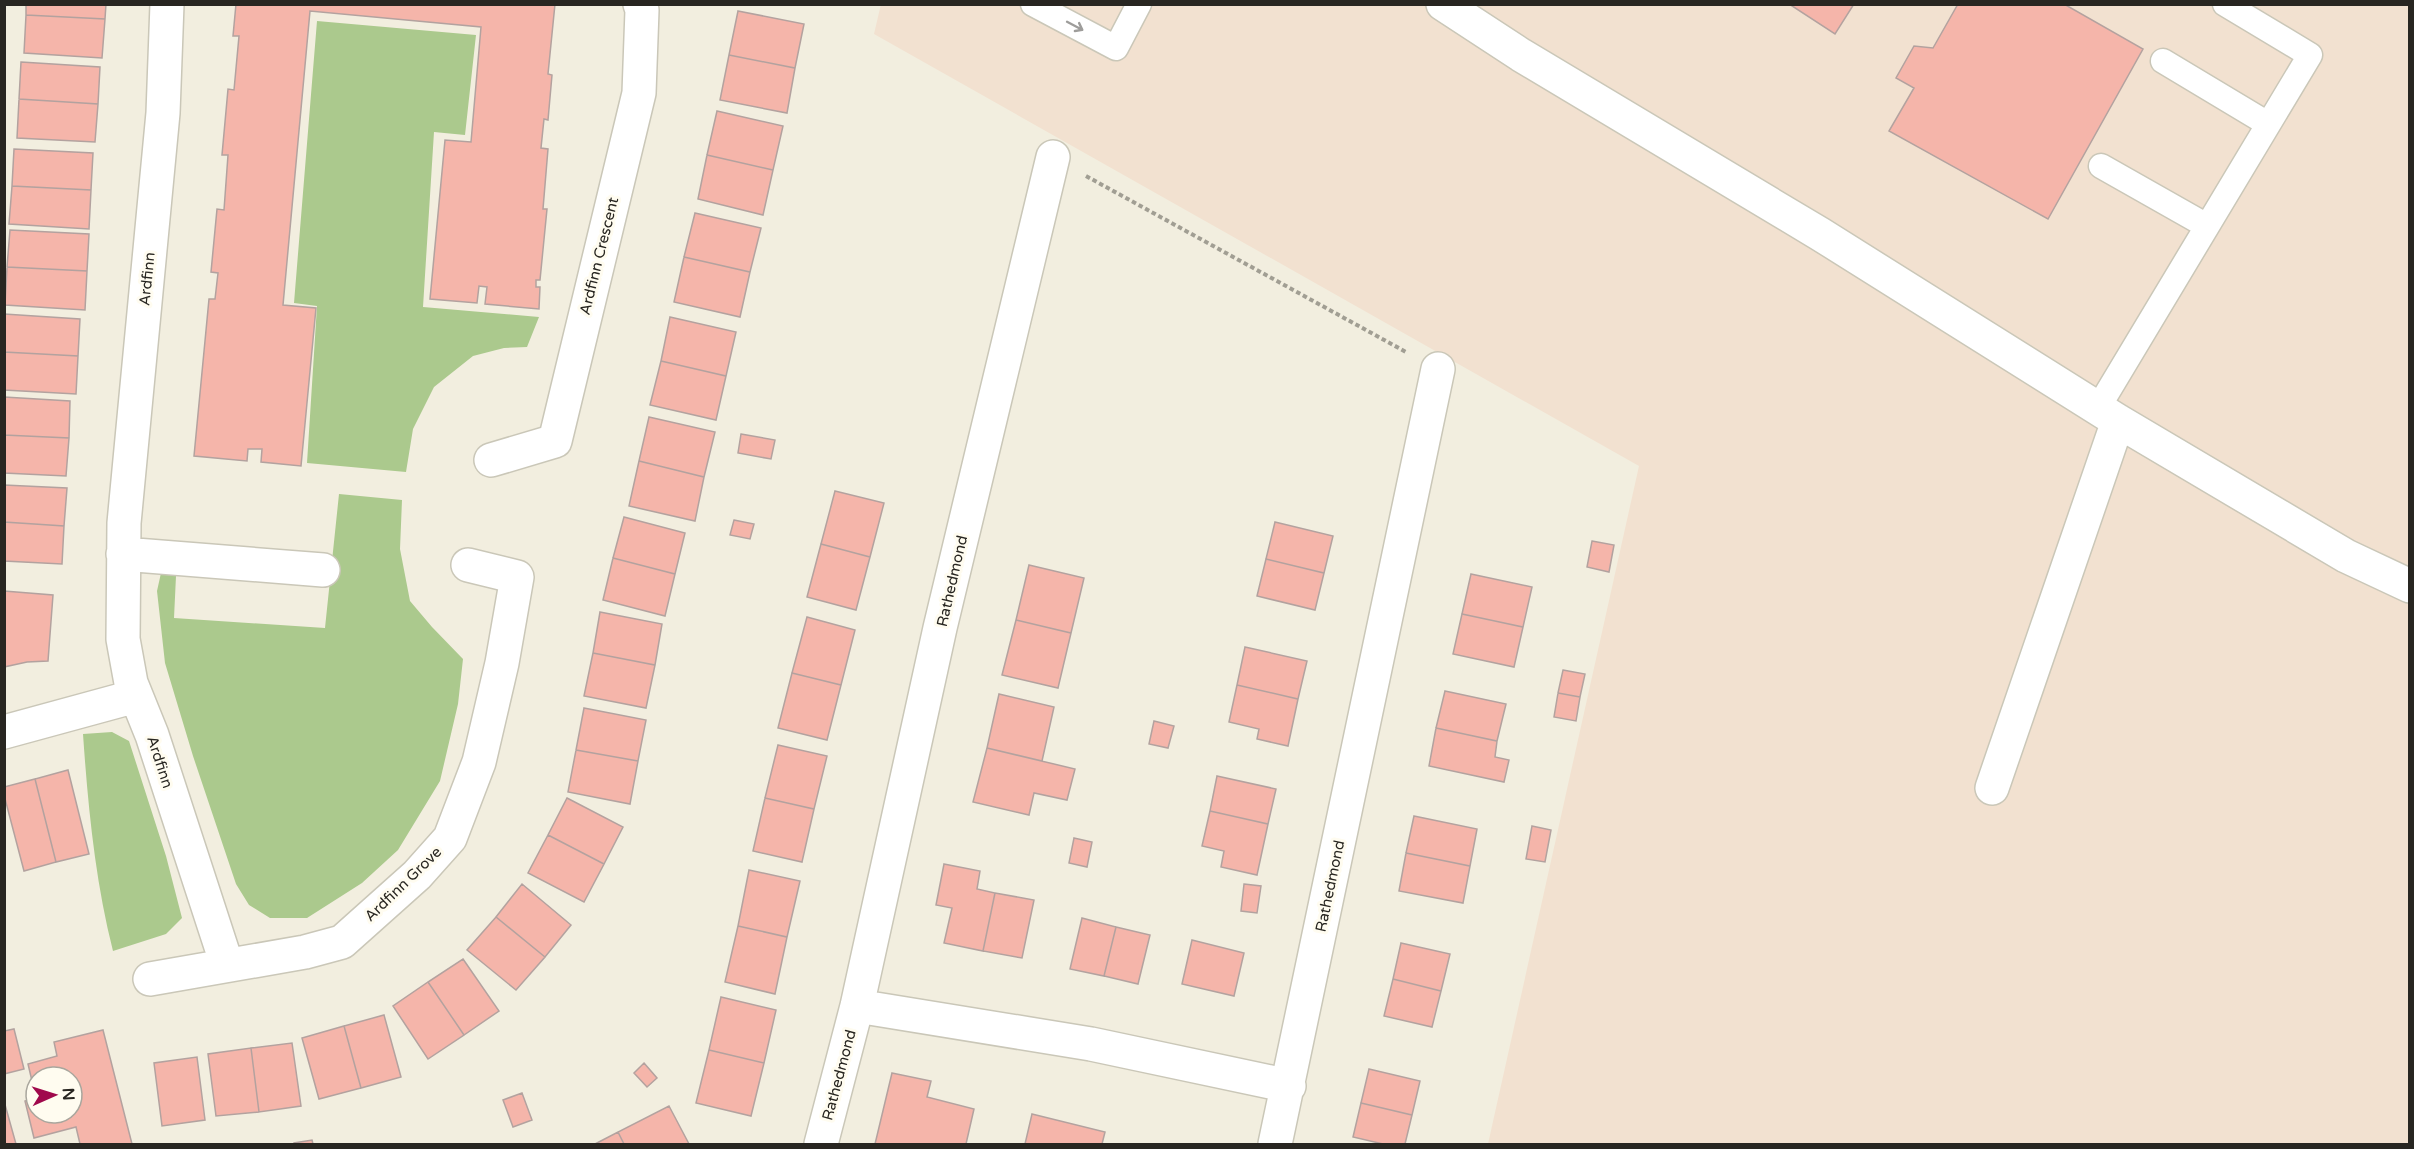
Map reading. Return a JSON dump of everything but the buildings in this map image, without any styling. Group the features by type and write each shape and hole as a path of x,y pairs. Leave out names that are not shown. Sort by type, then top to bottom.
{"street":[{"name":"Ardfinn","path":"167,4 163,113 124,523 123,639 131,683 152,735 227,964"},
{"name":"Ardfinn Crescent","path":"491,460 555,441 639,93 642,10 640,4"},
{"path":"1443,4 1521,54 1820,234 2108,415 2346,556 2409,586"},
{"name":"Rathedmond","path":"821,1144 857,1006 940,628 1053,157"},
{"name":"Rathedmond","path":"1275,1144 1438,369"},
{"path":"1992,788 2108,415"},
{"path":"123,554 323,570"},
{"name":"Ardfinn Grove","path":"150,979 305,952 342,942 417,875 450,838 479,762 502,663 517,577 468,565"},
{"path":"4,732 136,696"},
{"path":"857,1006 1091,1044 1288,1086"}],"lane":[{"path":"1033,4 1116,48 1138,4"},
{"path":"2108,415 2207,226 2310,55 2225,4"},
{"path":"2163,61 2268,124"},
{"path":"2101,166 2207,226"}],"path":[{"path":"1053,157 1438,369"}],"shaded area":[{"path":"881,4 2409,5 2409,1144 1488,1144 1639,466 874,34"}],"green space":[{"path":"317,21 476,35 465,135 434,132 423,307 539,317 527,347 504,348 473,356 434,387 413,429 406,472 307,463 317,306 294,303"},
{"path":"339,494 402,500 400,549 410,601 463,659 458,704 440,781 398,850 362,883 307,918 270,918 249,905 236,884 165,663 157,591 161,573 176,576 174,618 325,628"},
{"path":"112,732 129,741 166,856 182,918 166,934 113,951 101,897 93,843 83,734"}]}
